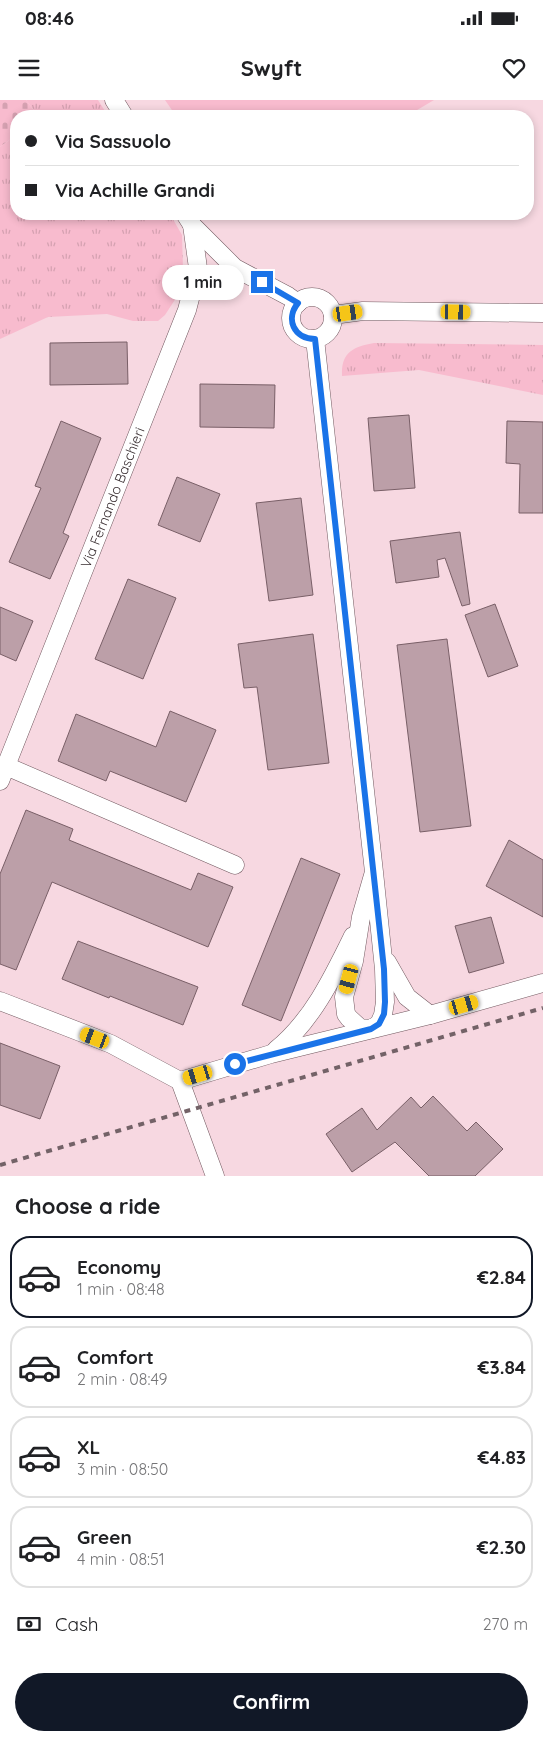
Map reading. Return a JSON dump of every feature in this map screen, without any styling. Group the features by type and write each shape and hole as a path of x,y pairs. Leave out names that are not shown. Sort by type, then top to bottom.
{"street":[{"name":"Via Fernando Baschieri","path":"189,220 198,268 187,310 3,774 235,865"},
{"path":"190,220 235,268 298,303"},
{"path":"316,297 328,303 333,315 334,322 322,338 302,337 293,327 292,314 298,303 303,299 316,297"},
{"path":"333,315 362,311 543,313"},
{"path":"315,339 374,872 381,949 384,969 384,1008 379,1024 371,1029 360,1028 354,1024 346,1014 344,997 354,961 361,917 374,872"},
{"path":"272,1054 292,1037 310,1015 345,951 361,917"},
{"path":"381,949 389,969 407,997 430,1015"},
{"path":"180,1081 272,1054 430,1015 543,983"},
{"path":"0,1001 111,1044 180,1081 215,1176"}],"green space":[{"path":"0,100 26,100 34,110 10,110 10,140 0,147"},
{"path":"26,100 98,100 104,110 34,110"},
{"path":"165,100 434,100 417,110 172,110"},
{"path":"10,140 10,220 173,220 182,235 183,269 178,295 165,315 158,321 133,321 107,314 48,317 0,339 0,147"},
{"path":"374,343 543,345 543,395 419,370 342,376 342,368 346,356 360,346"}],"building":[{"path":"127,342 128,384 50,385 50,343"},
{"path":"200,384 275,385 274,428 200,427"},
{"path":"409,415 415,488 374,491 368,418"},
{"path":"61,421 101,438 63,533 69,536 50,579 9,562 41,488 35,486"},
{"path":"507,421 543,422 543,513 519,513 520,464 506,463"},
{"path":"177,477 220,494 200,542 158,525"},
{"path":"301,498 313,595 269,601 256,503"},
{"path":"460,532 470,604 462,606 445,558 437,560 439,577 396,583 390,541"},
{"path":"128,579 176,598 143,679 95,659"},
{"path":"495,604 518,666 488,677 465,615"},
{"path":"0,607 33,621 16,661 0,654"},
{"path":"313,634 329,763 268,770 257,687 244,688 238,644"},
{"path":"447,639 471,826 420,832 397,645"},
{"path":"170,711 216,730 186,802 110,771 106,781 58,761 76,714 156,747"},
{"path":"26,810 73,829 69,840 191,890 198,873 233,887 208,947 52,882 16,970 0,964 0,874"},
{"path":"509,840 543,860 543,917 486,886"},
{"path":"301,858 340,874 281,1021 242,1005"},
{"path":"491,917 504,963 469,973 455,926"},
{"path":"78,941 198,987 183,1025 62,979"},
{"path":"0,1043 60,1066 40,1119 0,1105"},
{"path":"433,1096 467,1131 476,1122 503,1149 475,1176 429,1176 395,1142 352,1172 326,1134 362,1108 377,1130 411,1097 421,1108"}],"railway":[{"path":"0,1165 543,1008"}],"route":[{"path":"235,1064 371,1029 379,1024 384,1014 385,1002 384,969 374,872 315,339 302,337 293,327 291,321 292,314 298,303 262,282"}]}
